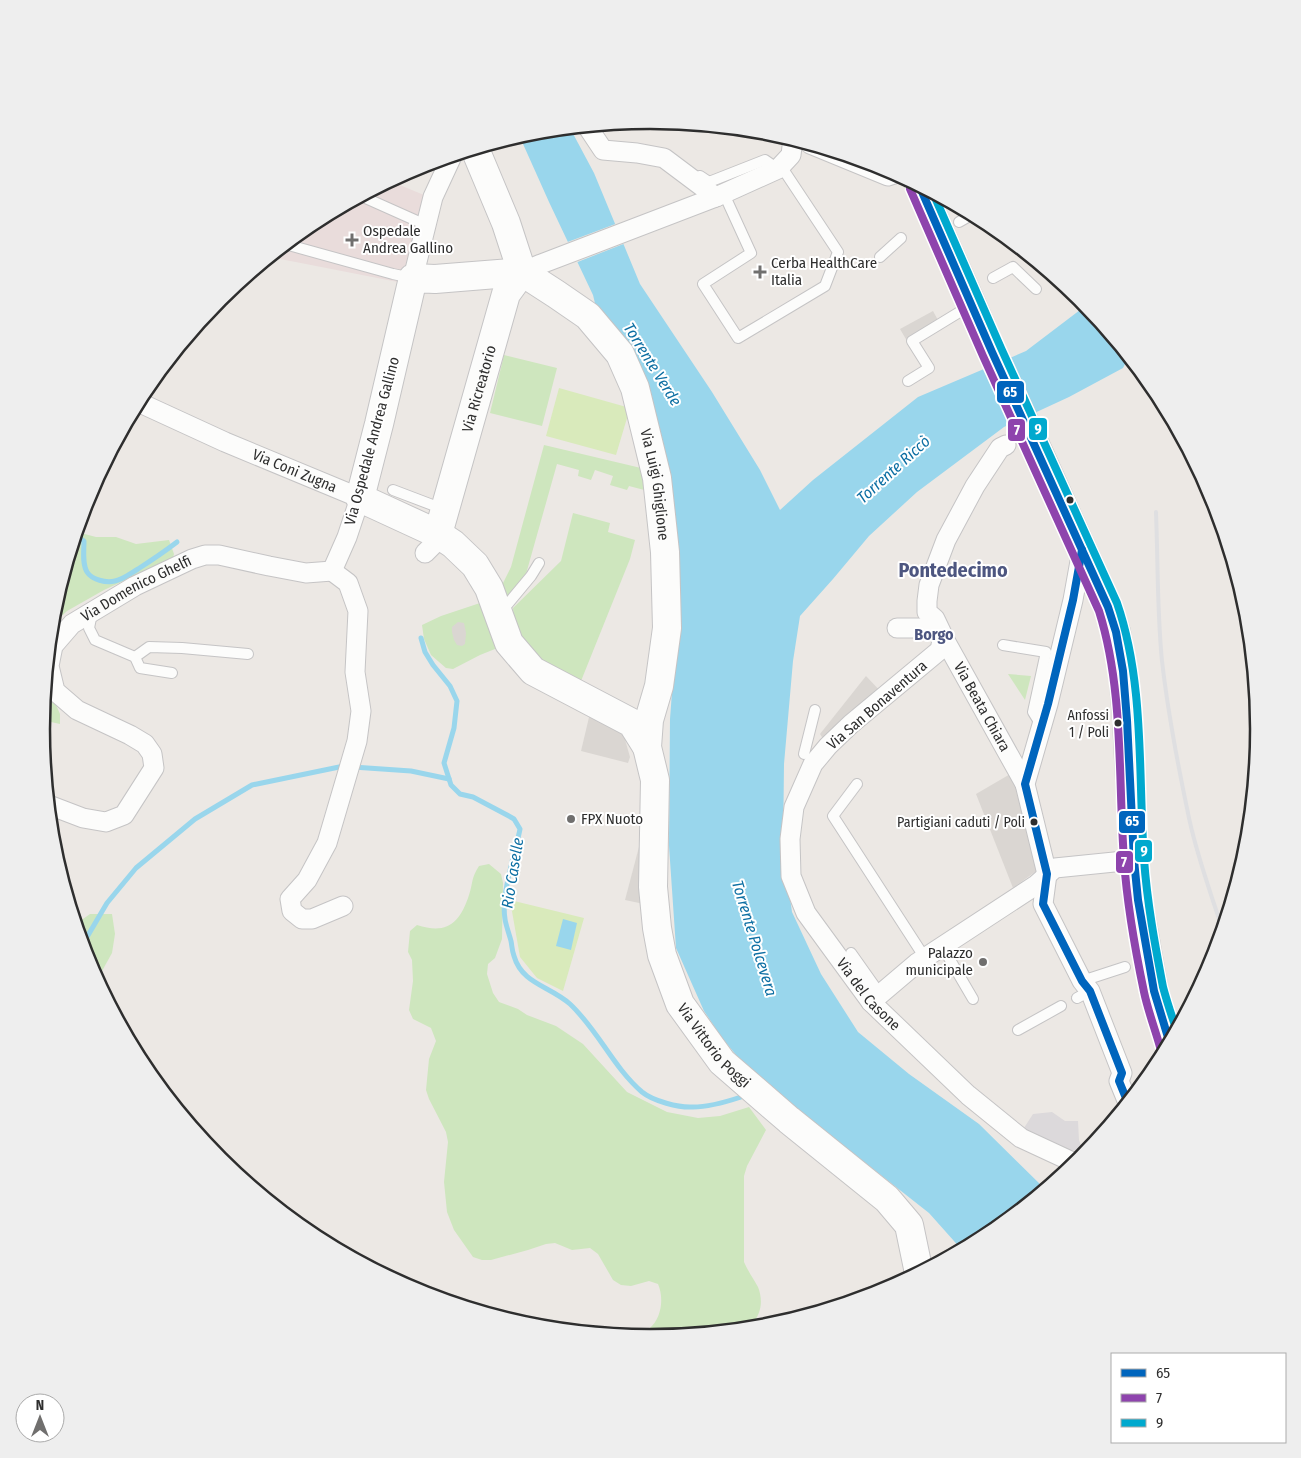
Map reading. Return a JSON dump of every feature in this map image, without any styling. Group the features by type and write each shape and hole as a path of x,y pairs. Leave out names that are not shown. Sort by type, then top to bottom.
{"main road":[{"path":"923,194 939,223 971,296 994,356 1108,607 1116,632 1127,720 1134,860 1138,900 1154,992 1167,1035"}],"street":[{"path":"591,132 603,150 664,158 720,195"},
{"path":"413,278 435,279 532,271 720,195 780,168 791,155 792,146"},
{"path":"477,154 506,223 532,271"},
{"name":"Via Ospedale Andrea Gallino","path":"332,571 347,537 360,498 433,197 449,163"},
{"name":"Via Ricreatorio","path":"437,533 506,294 532,271"},
{"name":"Via Luigi Ghiglione","path":"532,271 588,316 620,354 635,388 657,478 665,552 667,628 659,686 649,720 648,747"},
{"name":"Via Coni Zugna","path":"145,405 437,533 453,544 475,565 489,588 509,643 533,672 632,723 648,747"},
{"name":"Via Beata Chiara","path":"1006,445 1000,448 975,486 946,540 929,585 927,612 935,618 946,642 1025,784"},
{"path":"1082,550 1073,600 1042,726 1025,784 1047,874 1043,904 1085,987 1122,1073 1119,1081 1125,1097"},
{"name":"Via Domenico Ghelfi","path":"57,642 72,624 135,586 192,559 205,555 220,555 306,573 332,571"},
{"path":"332,571 348,583 358,611 355,672 362,711 357,741 327,843 307,880 290,899 292,911 302,919 312,919 343,906"},
{"path":"897,628 925,628"},
{"name":"Via San Bonaventura","path":"808,759 828,746 940,650 941,645"},
{"name":"Via Domenico Ghelfi","path":"52,679 55,691 77,710 146,744 152,754 154,768 124,814 106,822 83,818 55,807"},
{"name":"Via Vittorio Poggi","path":"648,747 655,780 653,886 657,928 662,955 680,1004 722,1062 789,1120 888,1199 909,1225 918,1267"},
{"name":"Via del Casone","path":"808,759 794,807 790,839 791,876 806,913 875,994 968,1095 1021,1138 1068,1160"},
{"path":"875,994 925,958 943,948 1036,885 1055,868 1134,860"}],"lane":[{"path":"681,161 709,182 765,160 780,168 838,252 825,286 738,338 703,284 752,253 720,195"},
{"path":"368,199 426,225"},
{"path":"939,223 963,217"},
{"path":"880,257 900,238"},
{"path":"294,247 413,278"},
{"path":"993,278 1013,267 1036,289"},
{"path":"908,381 929,368 912,341 971,296"},
{"path":"393,490 437,533"},
{"path":"498,615 531,576 539,563"},
{"path":"93,611 89,628 95,640 135,657 140,668 172,673"},
{"path":"1003,645 1046,652 1033,712 1042,726"},
{"path":"135,657 149,647 248,654"},
{"path":"808,759 815,710"},
{"path":"857,784 833,816 925,958"},
{"path":"943,948 973,998"},
{"path":"851,953 875,994"},
{"path":"1085,987 1125,968"},
{"path":"1018,1030 1061,1006"}],"shaded area":[{"name":"Ospedale Andrea Gallino","path":"398,184 424,195 403,283 278,259 350,209"},
{"path":"933,311 939,322 907,341 900,329"},
{"path":"458,622 464,623 466,633 465,644 462,646 457,645 452,632 452,627"},
{"path":"866,676 882,693 827,745 820,734"},
{"path":"590,713 622,729 630,757 628,763 581,751"},
{"path":"1012,773 1039,869 1013,888 976,794"},
{"path":"645,824 644,904 625,900"},
{"path":"1052,1112 1065,1121 1078,1121 1079,1140 1082,1147 1078,1151 1064,1150 1044,1142 1024,1128 1033,1114"}],"green space":[{"path":"504,355 557,368 542,426 490,413"},
{"path":"559,388 630,408 616,455 546,436"},
{"path":"544,445 641,468 648,491 629,486 627,490 610,485 613,476 595,470 591,480 578,476 579,470 557,464 526,574 506,599 500,589 511,567"},
{"path":"573,513 610,523 608,532 635,540 630,559 581,681 550,669 534,654 514,626 513,608 561,561"},
{"path":"83,534 96,537 116,537 136,544 169,540 174,554 173,558 104,590 67,611 61,616 70,574"},
{"path":"483,602 500,647 453,669 446,668 431,655 424,639 422,625 441,616"},
{"path":"1008,674 1031,676 1025,700"},
{"path":"51,693 60,714 60,724 50,722"},
{"path":"489,864 501,874 503,883 502,939 495,958 488,964 487,974 493,993 499,1002 556,1026 583,1044 627,1092 667,1112 698,1118 720,1116 749,1107 766,1130 747,1166 744,1176 744,1262 758,1287 761,1297 759,1312 755,1320 690,1328 647,1330 657,1319 661,1308 661,1295 658,1284 649,1281 631,1286 621,1285 613,1280 598,1254 590,1248 572,1250 555,1243 546,1244 491,1260 482,1260 473,1257 454,1230 447,1212 444,1182 448,1142 446,1132 426,1090 429,1059 436,1041 431,1028 413,1019 409,1010 413,981 412,960 408,952 410,931 417,925 427,928 444,927 457,919 465,905 473,877 479,866"},
{"path":"510,900 584,918 563,991 537,978 520,957"},
{"path":"90,914 112,914 115,934 112,953 102,972 96,959 81,920"}],"water":[{"path":"573,134 594,173 640,284 712,392 760,470 780,510 813,480 918,397 1026,351 1080,310 1126,362 1123,368 1069,397 1004,427 917,492 869,536 800,616 793,661 784,764 783,849 792,912 821,974 858,1032 909,1074 979,1124 1041,1185 1016,1205 957,1245 929,1213 747,1068 722,1038 704,1011 676,948 669,846 670,719 677,625 670,475 605,345 593,295 522,143"},
{"path":"563,919 577,923 571,950 556,946"}],"pier":[{"path":"618,223 626,243 575,263 565,243"}],"waterway":[{"name":"Rio Caselle","path":"81,539 84,541 85,569 89,575 96,579 108,582 127,576 177,542"},
{"name":"Rio Caselle","path":"421,638 425,652 450,686 457,701 454,728 444,763 451,785 460,794 473,797 514,819 520,829 507,883 504,912 513,954 523,973 570,1004 589,1025 622,1071 647,1095 666,1103 687,1107 711,1105 741,1097"},
{"path":"87,936 107,903 136,868 195,819 252,785 344,766"},
{"path":"353,767 411,771 449,779"}],"railway":[{"path":"1156,512 1160,642 1170,720 1192,832 1219,921"}],"transit line":[{"name":"7","path":"910,189 983,356 1099,611 1113,672 1119,734 1122,829 1129,910 1147,1006 1160,1047"},
{"name":"65","path":"923,194 992,352 1108,607 1116,632 1123,671 1138,900 1154,991 1167,1035"},
{"name":"9","path":"937,201 1117,603 1126,634 1132,665 1139,730 1145,875 1163,987 1174,1023"},
{"name":"65","path":"1082,550 1073,600 1048,704 1025,784 1047,874 1043,904 1082,981 1090,991 1122,1073 1119,1081 1125,1097"}],"place":[{"name":"Ospedale Andrea Gallino","path":"352,240"},
{"name":"Cerba HealthCare Italia","path":"760,272"},
{"name":"Anfossi 1 / Poli","path":"1118,723"},
{"name":"FPX Nuoto","path":"571,819"},
{"name":"Partigiani caduti / Poli","path":"1034,822"},
{"name":"Palazzo municipale","path":"983,962"}],"district":[{"name":"Pontedecimo","path":"953,570"},
{"name":"Borgo","path":"934,634"}],"water label":[{"name":"Torrente Verde","path":"653,364"},
{"name":"Torrente Riccò","path":"893,469"},
{"name":"Torrente Polcevera","path":"755,938"}]}
